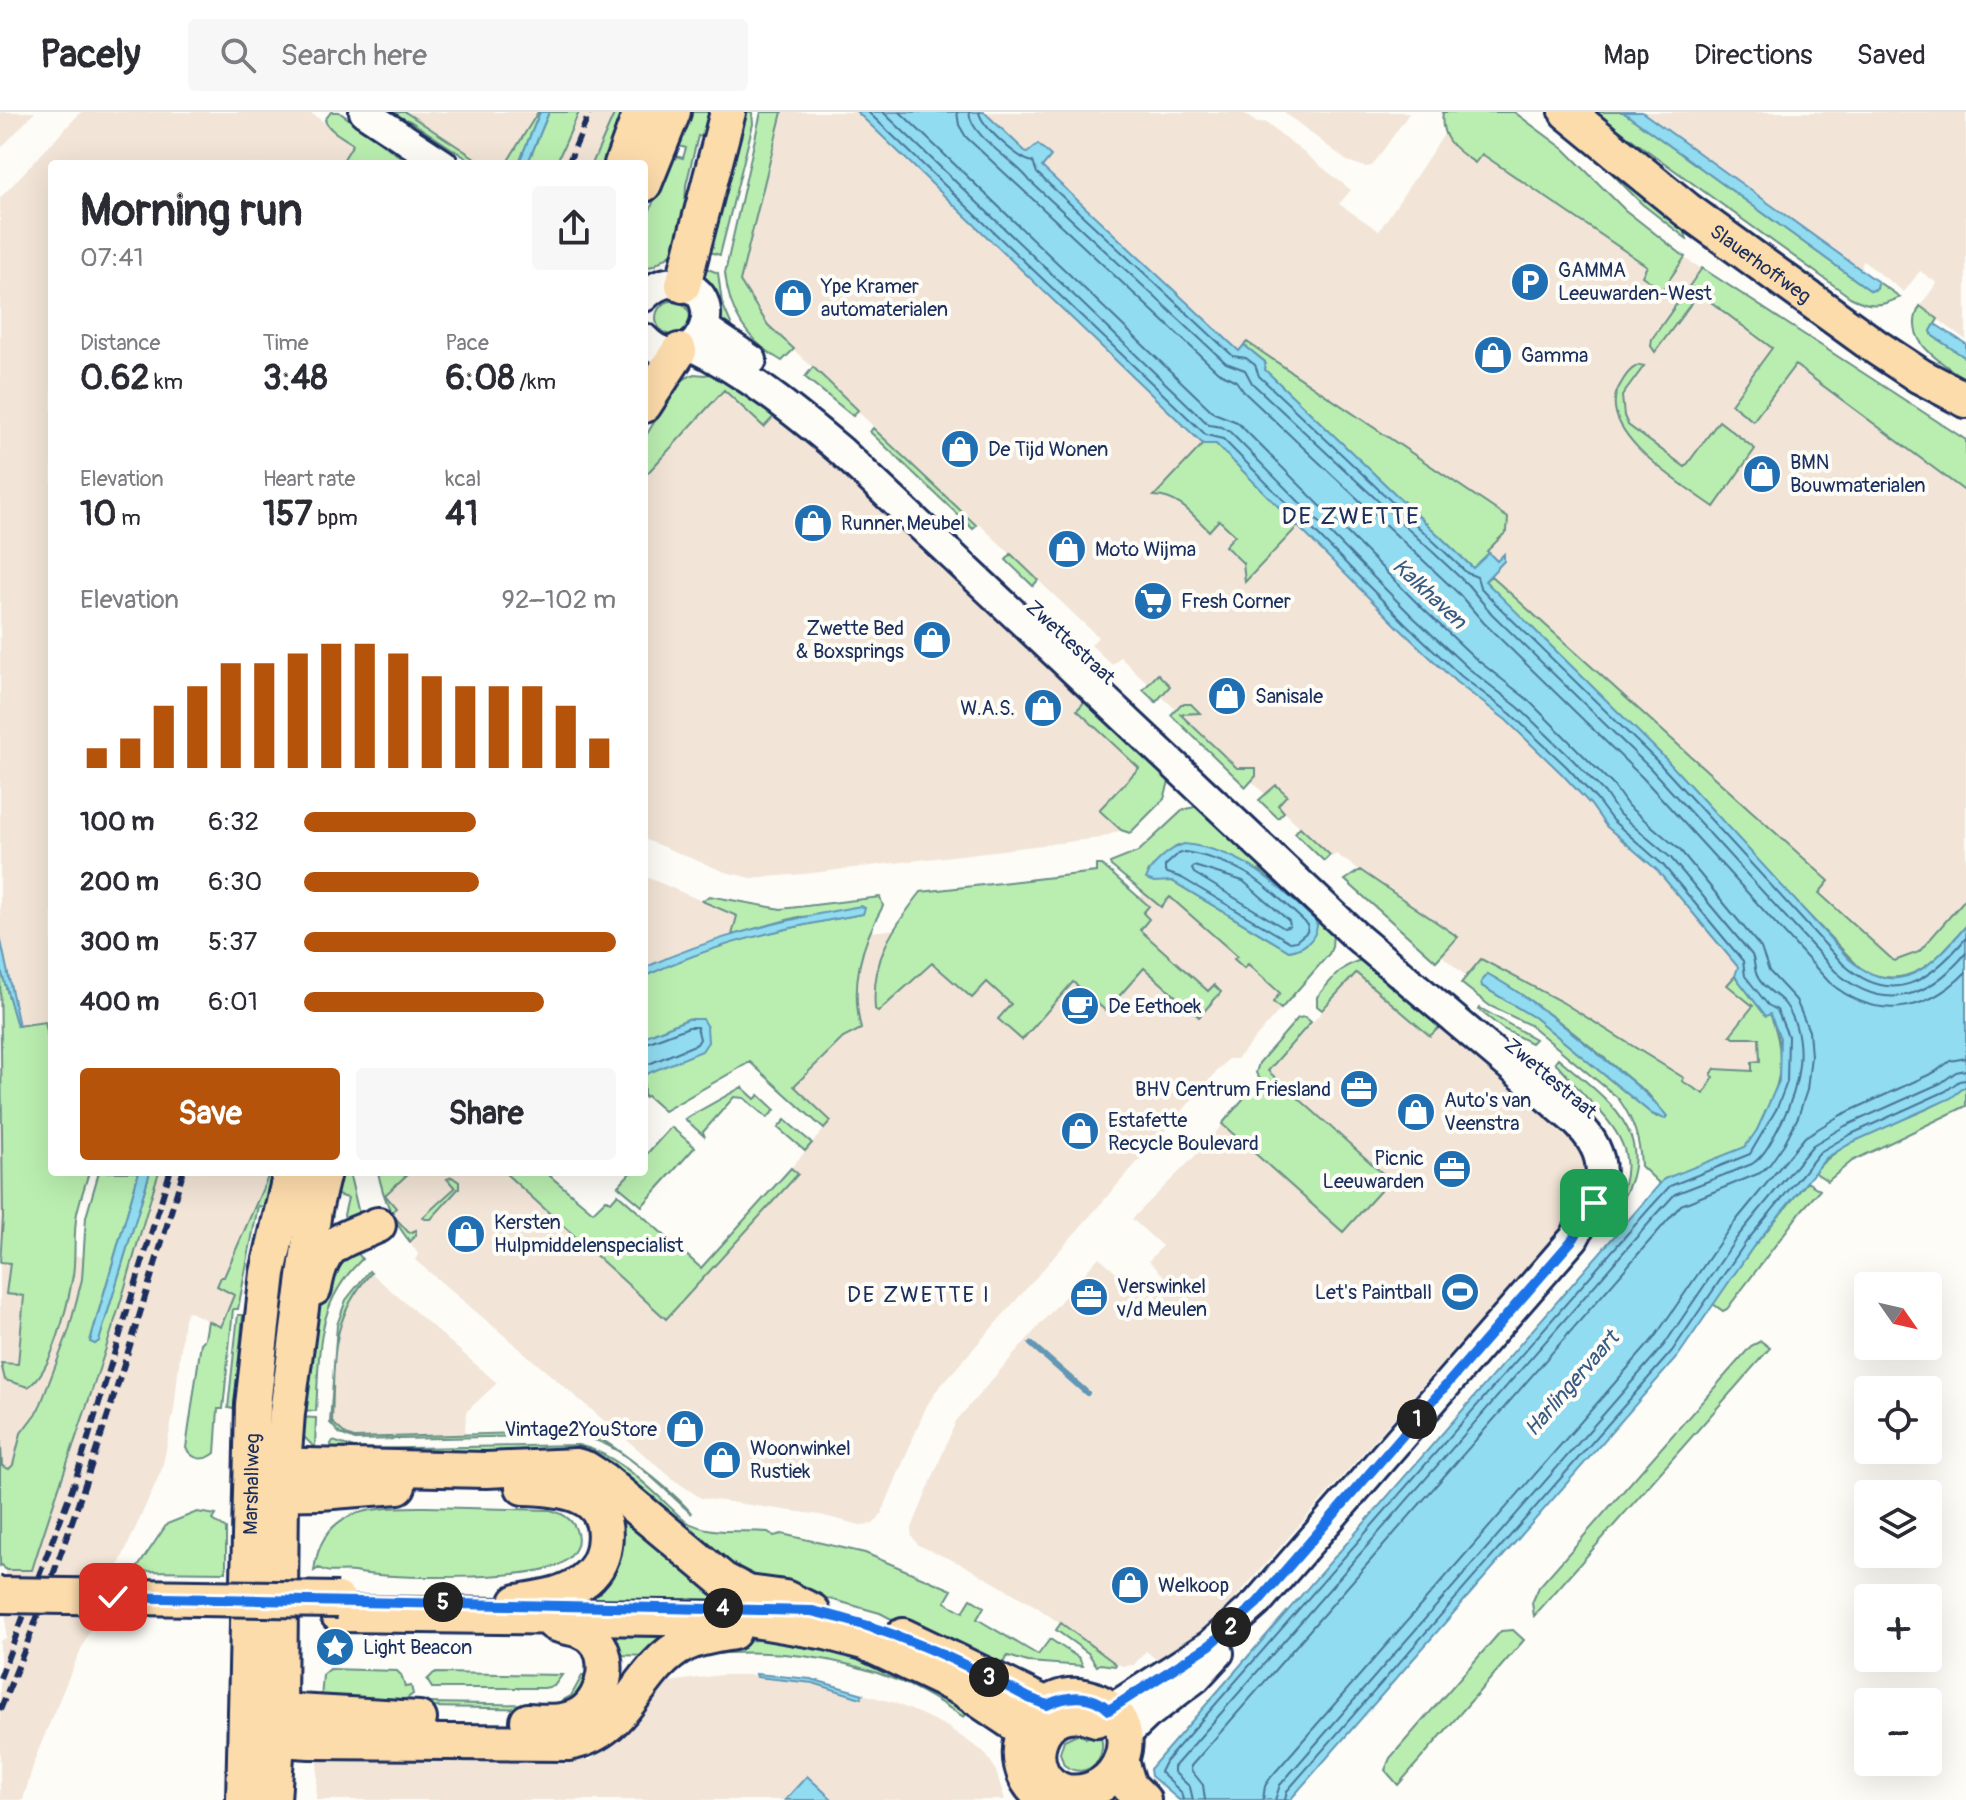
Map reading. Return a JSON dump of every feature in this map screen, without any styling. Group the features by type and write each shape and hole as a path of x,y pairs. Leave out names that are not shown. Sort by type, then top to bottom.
{"main road":[{"path":"623,160 641,112"},
{"path":"648,174 673,112"},
{"path":"683,285 728,112"},
{"name":"Slauerhoffweg","path":"1567,112 1687,210 1865,339 1920,376 1966,400"},
{"name":"Slauerhoffweg","path":"1585,112 1966,388"},
{"path":"648,396 669,346"},
{"name":"Marshallweg","path":"273,1800 268,1726 267,1479 253,1405 268,1273 290,1176"},
{"name":"Marshallweg","path":"267,1479 322,1176"},
{"path":"297,1319 313,1296 318,1268 325,1252 338,1242 378,1225"},
{"path":"267,1479 565,1466 586,1469 723,1580 748,1593 785,1598 812,1611 878,1627 908,1638 1047,1705"},
{"path":"267,1479 558,1488 579,1495 597,1508 605,1528 605,1539 600,1562 593,1572 568,1591 506,1604"},
{"path":"0,1595 541,1616 748,1619 826,1632 864,1642 963,1689 1027,1742 1049,1783 1067,1793 1083,1796 1111,1780 1118,1737"},
{"path":"0,1610 506,1604 812,1611"},
{"path":"268,1726 389,1718 564,1721 584,1712 592,1704 598,1695 603,1665 598,1644 588,1634 541,1616"},
{"path":"268,1726 568,1743 589,1739 607,1727 657,1667 683,1645 702,1637 777,1624"},
{"path":"1027,1742 1037,1713 1047,1705 1058,1700 1083,1697 1103,1704 1118,1737 1129,1786 1143,1800"},
{"path":"1027,1742 1058,1717 1076,1712 1096,1719 1118,1737"},
{"name":"Marshallweg","path":"244,1800 268,1726"}],"street":[{"path":"364,112 437,160"},
{"path":"648,293 656,286 683,285 693,290 705,307 669,346"},
{"name":"Zwettestraat","path":"669,346 718,359 799,415 841,451 1357,937 1584,1129 1598,1150 1600,1191 1574,1238 1257,1603 1118,1737"}],"shaded area":[{"path":"0,112 35,112 0,149"},
{"path":"81,112 309,112 381,160 48,160 48,1037 45,1022 18,1246 112,1262 99,1341 149,1176 268,1176 218,1286 235,1294 221,1327 188,1311 184,1319 174,1410 162,1469 70,1674 36,1756 23,1800 0,1800 0,1641 6,1638 6,1568 0,1566 0,966 19,1025 0,936 0,198"},
{"path":"398,112 540,112 522,160 469,160"},
{"path":"579,112 615,112 594,160 558,160"},
{"path":"782,112 857,112 1203,444 1281,509 1456,682 1506,720 1561,773 1606,826 1657,870 1738,967 1765,1015 1779,1081 1704,1094 1682,1081 1683,1077 1562,1002 1491,963 1478,961 1466,976 1441,955 1457,937 1336,854 1332,857 1120,657 1112,665 1091,645 1098,637 979,524 976,525 768,325 740,281"},
{"path":"984,112 1242,112 1257,123 1265,122 1351,190 1339,204 1379,231 1459,112 1966,440 1966,925 1905,977 1485,581 1498,569 1503,554 1497,561 1243,346 1240,352 1041,166 1051,156 1038,144 1028,154"},
{"path":"1284,112 1410,112 1372,166 1365,167 1347,161"},
{"path":"1642,112 1966,112 1966,340 1920,306 1937,283 1920,271 1904,292 1863,261 1861,269"},
{"path":"713,373 805,435 1087,700 1158,791 1121,830 1100,838 752,878 725,872 648,841 648,433 682,378 691,374"},
{"path":"1183,856 1329,954 1237,1059 1228,1059 937,1390 926,1407 881,1515 873,1524 860,1525 820,1515 701,1498 674,1480 415,1260 418,1254 390,1213 383,1192 396,1176 508,1176 667,1319 797,1173 791,1168 831,1121 743,1040 838,936 1136,900"},
{"path":"648,878 764,926 715,940 648,966"},
{"path":"1356,973 1430,1036 1441,1025 1580,1144 1587,1165 1581,1200 1565,1218 1567,1221 1210,1627 1164,1666 1146,1651 1134,1665 1116,1664 1037,1607 965,1566 918,1545 911,1530 956,1421 1099,1257 1146,1298 1165,1277 1149,1261 1162,1246 1132,1219 1194,1157"},
{"path":"371,1273 497,1383 466,1412 465,1435 354,1438 332,1422 340,1324 348,1302"},
{"path":"721,1675 755,1675 813,1683 861,1698 863,1694 895,1703 925,1716 946,1726 984,1752 995,1768 1005,1800 316,1800 318,1757 591,1760 661,1683"}],"green space":[{"path":"331,112 339,112 405,160 346,160 353,144 330,128 325,120"},
{"path":"405,112 478,160 469,160 410,121 394,115"},
{"path":"538,112 540,112 520,160 508,160"},
{"path":"549,112 579,112 558,160 529,160"},
{"path":"615,112 630,112 612,160 594,160"},
{"path":"688,112 709,112 703,137 698,136 686,185 684,226 674,252 648,267 648,215 671,155 683,158 686,148 675,145"},
{"path":"742,112 752,112 753,124 720,255 706,251"},
{"path":"761,112 782,112 740,281 768,325 794,349 782,361 759,344 742,324 731,301 725,273"},
{"path":"1443,112 1514,112 1564,149 1625,210 1685,257 1662,290 1642,276 1647,266 1482,154 1475,163 1461,153 1446,136"},
{"path":"1594,112 1623,112 1871,291 1877,289 1878,282 1900,297 1875,304 1850,297"},
{"path":"1587,148 1682,224 1687,239 1642,204"},
{"path":"703,267 718,273 722,303 732,326 731,331 723,333 703,281"},
{"path":"1702,268 1966,440 1966,492 1795,365 1753,421 1731,404 1772,348 1699,293 1655,352 1651,346 1652,339"},
{"path":"673,301 685,306 690,318 685,330 673,335 661,330 656,318 661,306"},
{"path":"1920,306 1938,319 1931,331 1933,336 1966,358 1966,380 1936,358 1920,340 1915,319"},
{"path":"1247,342 1508,518 1507,531 1474,569 1264,369 1265,362 1244,345"},
{"path":"1639,365 1644,366 1622,396 1628,425 1685,467 1719,421 1755,449 1714,507 1646,456 1619,422 1615,404 1619,387 1630,371"},
{"path":"813,367 858,410 853,416 805,377"},
{"path":"713,373 781,409 764,427 724,390 648,473 648,432 678,382 694,374"},
{"path":"873,428 976,525 973,529 870,432"},
{"path":"1203,444 1216,444 1298,526 1245,582 1243,563 1225,546 1235,535 1219,520 1209,531 1178,503 1154,496"},
{"path":"1011,554 1038,580 1033,586 1006,560"},
{"path":"1491,576 1829,881 1819,893 1894,961 1919,952 1966,898 1966,926 1934,960 1909,975 1880,976 1863,971 1485,581"},
{"path":"1158,674 1170,686 1156,702 1143,690"},
{"path":"1089,697 1170,778 1164,799 1130,833 1121,830 1099,810 1139,768 1077,710"},
{"path":"1181,704 1191,704 1200,713 1180,714 1237,768 1256,768 1256,776 1246,787 1171,715"},
{"path":"1276,785 1287,795 1278,805 1284,812 1278,818 1259,800"},
{"path":"1198,806 1333,931 1329,954 1281,1009 1273,1002 1280,993 1248,964 1244,968 1234,959 1237,956 1170,897 1161,907 1111,866 1110,863 1138,852 1183,810","holes":["1178,845 1260,871 1315,920 1317,925 1313,935 1300,948 1289,951 1172,881 1148,872"]},
{"path":"1300,827 1330,855 1324,861 1295,833"},
{"path":"1096,865 1102,865 1149,906 1143,913 1149,919 1140,930 1208,991 1214,985 1221,992 1199,1017 1144,968 1106,1011 1073,982 1022,1040 998,1019 1011,1004 987,982 972,998 932,963 878,1012 875,1009 876,975 880,960 893,932 921,892 1096,872"},
{"path":"1360,870 1458,937 1436,961 1345,880"},
{"path":"709,896 781,909 880,897 883,906 863,950 857,981 861,1029 843,1038 794,1086 831,1121 824,1129 750,1062 664,1111 648,1097 648,1071 702,1019 688,1019 648,1035 648,975 723,946 862,914 798,917 732,935 737,916 702,901"},
{"path":"1481,959 1562,1002 1684,1078 1682,1081 1704,1094 1715,1069 1752,1071 1752,1062 1760,1061 1759,1038 1734,1038 1730,1035 1753,1006 1727,985 1735,976 1765,1015 1770,1013 1775,1028 1780,1068 1774,1093 1746,1147 1664,1179 1660,1184 1641,1166 1635,1130 1618,1098 1530,1025 1490,1006 1461,983","holes":["1488,974 1571,1031 1648,1094 1664,1113 1662,1116 1652,1114 1535,1018 1482,986"]},
{"path":"1363,960 1444,1023 1430,1036 1356,973 1322,1010 1317,1006 1317,997 1337,974"},
{"path":"0,966 17,1026 45,1022 48,1037 48,1176 88,1176 77,1213 73,1275 63,1319 45,1367 28,1387 5,1380 1,1363 18,1364 24,1296 6,1294 10,1263 0,1262 3,1218"},
{"path":"1480,1008 1535,1039 1531,1043 1503,1029"},
{"path":"1305,1017 1311,1022 1268,1071 1390,1180 1343,1232 1222,1124 1260,1079 1256,1073 1259,1063 1298,1018"},
{"path":"1558,1058 1611,1106 1624,1123 1632,1141 1635,1161 1630,1184 1616,1209 1614,1207 1626,1176 1624,1149 1611,1124 1555,1062"},
{"path":"1966,1086 1966,1106 1852,1161 1828,1181 1814,1172 1848,1145 1929,1108"},
{"path":"742,1087 755,1099 759,1095 775,1110 767,1118 744,1098 734,1097 703,1132 705,1137 685,1119"},
{"path":"785,1120 812,1143 805,1151 778,1128"},
{"path":"671,1127 695,1147 642,1206 618,1186 627,1176 648,1176 648,1153"},
{"path":"791,1168 798,1174 666,1319 508,1176 550,1176 593,1212 606,1199 611,1202 618,1194 701,1268"},
{"path":"98,1176 138,1176 90,1341 95,1344 99,1341 149,1176 158,1176 109,1340 32,1570 6,1570 0,1566 0,1427 2,1466 9,1469 13,1465 21,1433 39,1409 69,1330 82,1279 86,1217"},
{"path":"268,1176 275,1176 264,1207 258,1206 238,1309 233,1309 223,1409 218,1409 215,1453 199,1458 186,1448 201,1343 205,1339 208,1321 221,1327 234,1295 217,1286 224,1277"},
{"path":"339,1176 350,1176 360,1218 350,1229 344,1215 348,1198 337,1195"},
{"path":"379,1176 406,1176 385,1195 396,1208 391,1213 383,1191"},
{"path":"452,1177 459,1182 459,1188 431,1219 425,1219 423,1217 455,1188 447,1179"},
{"path":"1807,1182 1820,1190 1727,1309 1723,1311 1713,1304 1753,1247"},
{"path":"393,1215 409,1233 416,1230 410,1242 399,1226"},
{"path":"352,1244 362,1259 347,1276 328,1311 320,1348 316,1411 296,1410 310,1369 322,1276"},
{"path":"369,1271 371,1273 347,1308 336,1343 335,1358 337,1325 346,1300"},
{"path":"238,1315 243,1315 234,1409 228,1408"},
{"path":"1761,1341 1770,1348 1534,1616 1532,1603 1539,1587 1751,1346"},
{"path":"334,1368 332,1422 354,1438 584,1431 618,1451 589,1438 571,1435 355,1440 340,1434 330,1423"},
{"path":"296,1417 316,1418 315,1448 304,1437"},
{"path":"333,1441 357,1449 578,1445 622,1466 685,1521 695,1526 768,1532 774,1536 782,1534 865,1553 952,1590 945,1602 963,1612 971,1599 984,1607 977,1619 1038,1655 1050,1639 1079,1658 1083,1666 1028,1662 1008,1656 995,1673 880,1613 834,1600 751,1585 608,1474 332,1455"},
{"path":"637,1465 672,1494 692,1514 651,1477"},
{"path":"425,1507 550,1510 563,1515 573,1524 577,1544 573,1553 561,1564 514,1574 425,1577 331,1572 319,1568 314,1571 319,1550 338,1522 368,1511"},
{"path":"197,1512 216,1515 213,1520 226,1529 226,1572 140,1571 138,1567 167,1524"},
{"path":"614,1512 720,1588 720,1602 590,1600"},
{"path":"607,1622 695,1623 653,1656 617,1655"},
{"path":"1061,1623 1115,1666 1097,1666 1088,1653 1056,1630"},
{"path":"1513,1630 1524,1640 1398,1785 1385,1770 1390,1758 1501,1631"},
{"path":"759,1636 830,1646 920,1681 967,1712 964,1717 899,1681 852,1665 779,1654 704,1655 740,1641 758,1640"},
{"path":"330,1669 397,1671 405,1687 411,1686 413,1694 397,1705 321,1699 323,1675"},
{"path":"434,1673 562,1675 554,1686 544,1688 432,1688 427,1680"},
{"path":"582,1676 594,1676 589,1692 554,1709 428,1707 429,1703 554,1705 571,1696"},
{"path":"1098,1731 1102,1749 1095,1764 1081,1771 1064,1765 1060,1753 1064,1740 1079,1733 1086,1738"}],"water":[{"path":"540,112 549,112 529,160 520,160"},
{"path":"857,112 984,112 1027,153 1038,144 1051,156 1042,167 1239,351 1244,345 1265,362 1264,369 1473,568 1489,553 1497,561 1504,554 1504,561 1485,581 1663,756 1849,959 1867,972 1884,978 1914,974 1940,954 1966,926 1966,1086 1951,1098 1853,1142 1826,1158 1753,1247 1678,1356 1290,1800 1179,1800 1151,1776 1150,1769 1664,1179 1745,1147 1757,1130 1779,1081 1780,1038 1770,1014 1766,1016 1735,976 1738,967 1657,870 1606,826 1561,773 1506,720 1456,682 1216,444 1203,444"},
{"path":"1623,112 1642,112 1878,282 1877,288 1871,291"},
{"path":"1935,324 1966,344 1966,358 1933,336 1931,331"},
{"path":"1184,844 1224,853 1271,881 1315,920 1316,930 1311,939 1304,946 1289,951 1172,881 1146,879 1161,858"},
{"path":"861,906 865,908 863,914 724,946 648,975 648,966 670,957 778,923"},
{"path":"0,936 19,1026 0,966"},
{"path":"1488,974 1518,992 1626,1076 1659,1107 1667,1116 1665,1119 1652,1114 1535,1018 1482,986 1481,982"},
{"path":"688,1019 702,1019 707,1027 708,1042 702,1051 648,1073 648,1035"},
{"path":"138,1176 149,1176 99,1341 95,1344 90,1342"},
{"path":"756,1674 811,1679 863,1694 861,1698 813,1683 757,1677"},
{"path":"807,1776 833,1800 785,1800"}],"waterway":[{"path":"1031,1344 1087,1393"}],"railway":[{"path":"570,160 590,112"},
{"path":"0,1678 75,1481 169,1176"},
{"path":"0,1710 76,1510 182,1176"}],"place":[{"name":"GAMMA Leeuwarden-West","path":"1530,282"},
{"name":"Ype Kramer automaterialen","path":"793,298"},
{"name":"Gamma","path":"1493,355"},
{"name":"De Tijd Wonen","path":"960,449"},
{"name":"BMN Bouwmaterialen","path":"1762,474"},
{"name":"Runner Meubel","path":"813,523"},
{"name":"Moto Wijma","path":"1067,549"},
{"name":"Fresh Corner","path":"1153,601"},
{"name":"Zwette Bed & Boxsprings","path":"932,640"},
{"name":"Sanisale","path":"1227,696"},
{"name":"W.A.S.","path":"1043,708"},
{"name":"De Eethoek","path":"1080,1006"},
{"name":"BHV Centrum Friesland","path":"1359,1089"},
{"name":"Auto's van Veenstra","path":"1416,1112"},
{"name":"Estafette Recycle Boulevard","path":"1080,1131"},
{"name":"Picnic Leeuwarden","path":"1452,1169"},
{"name":"Kersten Hulpmiddelenspecialist","path":"466,1234"},
{"name":"Let's Paintball","path":"1460,1292"},
{"name":"Verswinkel v/d Meulen","path":"1089,1297"},
{"name":"Vintage2YouStore","path":"685,1429"},
{"name":"Woonwinkel Rustiek","path":"722,1460"},
{"name":"Welkoop","path":"1130,1585"},
{"name":"Light Beacon","path":"335,1647"}],"district":[{"name":"DE ZWETTE","path":"1351,516"},
{"name":"DE ZWETTE I","path":"919,1294"}],"route":[{"path":"113,1597 812,1611 878,1627 908,1638 1047,1705 1058,1700 1083,1697 1103,1704 1109,1710 1210,1645 1257,1603 1574,1238 1594,1203"}],"water label":[{"name":"Kalkhaven","path":"1430,593"},
{"name":"Harlingervaart","path":"1571,1383"}]}
